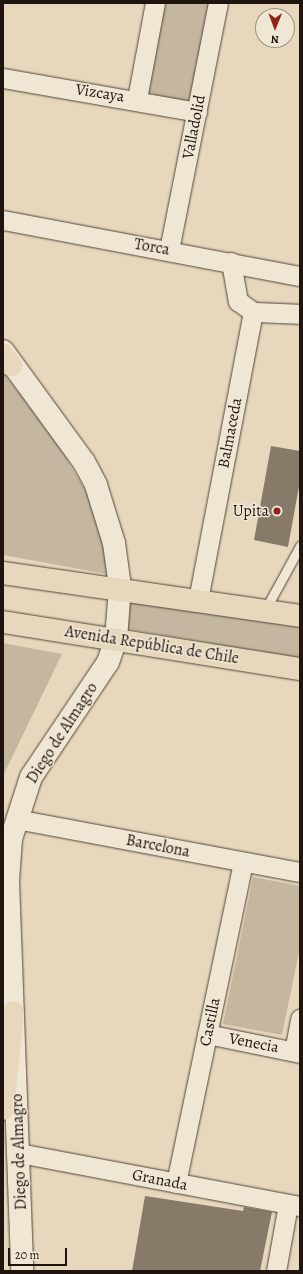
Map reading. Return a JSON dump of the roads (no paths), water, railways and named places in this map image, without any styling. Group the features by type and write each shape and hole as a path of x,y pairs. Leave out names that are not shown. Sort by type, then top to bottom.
{"main road":[{"name":"Diego de Almagro","path":"6,357 69,440 96,485 114,543 120,588 116,639 103,672 31,777 16,819 8,881 19,1152 22,1271"},
{"path":"3,573 120,588 300,616"},
{"name":"Avenida República de Chile","path":"3,622 300,669"},
{"path":"3,1109 13,1013"}],"street":[{"path":"137,99 155,3"},
{"name":"Valladolid","path":"169,250 218,3"},
{"name":"Vizcaya","path":"3,78 137,99 197,112"},
{"name":"Torca","path":"3,220 169,250 300,276"},
{"path":"231,262 238,300 253,312 300,314"},
{"name":"Balmaceda","path":"198,600 253,312"},
{"name":"Barcelona","path":"16,819 300,872"},
{"name":"Castilla","path":"176,1183 243,862"},
{"path":"297,1052 300,1019"},
{"name":"Venecia","path":"207,1034 297,1052"},
{"name":"Granada","path":"19,1152 294,1205"},
{"path":"276,1271 294,1205"}],"lane":[{"path":"265,610 300,546"}],"place":[{"name":"Upita","path":"277,511"}]}
